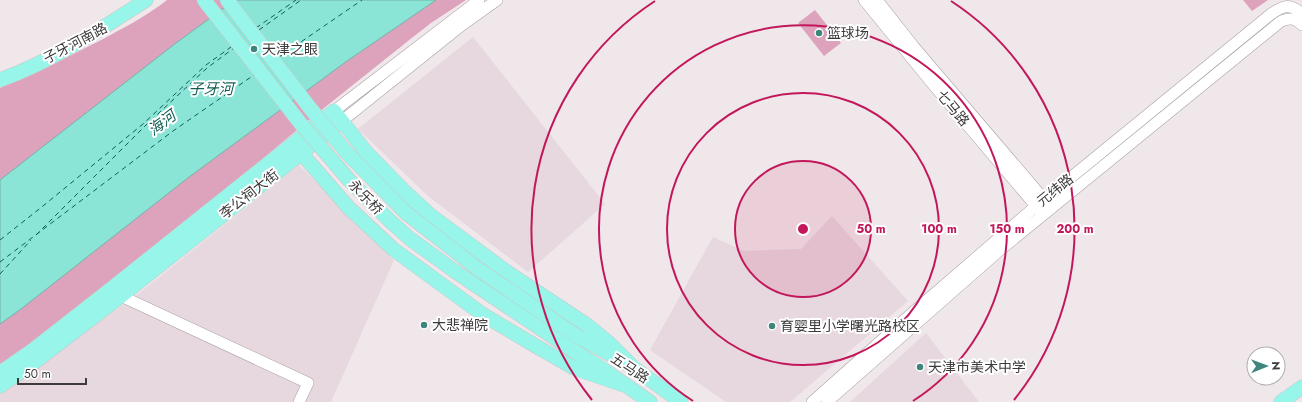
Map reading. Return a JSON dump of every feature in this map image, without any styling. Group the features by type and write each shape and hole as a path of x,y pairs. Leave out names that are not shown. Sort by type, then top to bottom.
{"main road":[{"name":"子牙河南路","path":"0,70 52,47 106,17 131,0"},
{"name":"子牙河南路","path":"0,80 58,53 107,26 146,0"},
{"name":"永乐桥","path":"204,0 301,124 349,180 390,221 409,238 453,270 571,349"},
{"name":"永乐桥","path":"227,0 310,108 346,152 406,213 478,269 577,336"},
{"name":"李公祠大街","path":"0,373 33,350 338,116"},
{"path":"338,116 366,152 403,190 430,214 507,272 587,325 609,343 634,368"},
{"name":"李公祠大街","path":"0,386 36,361 121,296 297,148"},
{"path":"297,148 348,208 393,250 482,314 534,346 574,368 624,385"},
{"name":"五马路","path":"577,336 634,368 681,402"},
{"name":"五马路","path":"571,349 650,402"},
{"path":"1281,402 1302,387"}],"street":[{"name":"李公祠大街","path":"338,116 479,0"},
{"name":"李公祠大街","path":"338,116 497,0"},
{"name":"七马路","path":"864,0 930,82 1044,207"},
{"name":"七马路","path":"877,0 1044,207"},
{"name":"元纬路","path":"812,402 913,312 1044,207 1280,22 1297,16 1297,9 1289,6 1283,7 1271,14 1044,207 994,255 827,402"},
{"path":"1297,16 1297,20 1302,25"},
{"path":"121,296 308,383 299,402"}],"shaded area":[{"name":"子牙河","path":"167,0 466,0 413,37 309,120 230,186 17,355 0,366 0,88 105,38 129,25"},
{"path":"1243,0 1268,0 1252,11"},
{"name":"篮球场","path":"815,10 841,43 824,56 798,23"},
{"path":"473,37 605,204 528,272 428,196 358,129"},
{"path":"299,165 394,260 331,402 0,402 0,394 142,291"},
{"name":"育婴里小学曙光路校区","path":"832,216 908,301 790,402 726,402 650,350 713,237 744,251 801,249"},
{"name":"天津市美术中学","path":"926,333 979,402 850,402"}],"water":[{"name":"子牙河","path":"235,0 436,0 347,61 189,177 0,324 0,180 176,43"}],"ferry route":[{"path":"256,28 296,0"},
{"path":"259,30 301,0"},
{"path":"279,57 362,0"},
{"path":"0,240 143,124 206,65 231,47"},
{"path":"36,235 144,127 207,68 234,48"},
{"path":"0,262 173,131 254,75"},
{"path":"0,274 31,240"}],"place":[{"name":"篮球场","path":"819,33"},
{"name":"天津之眼","path":"254,49"},
{"name":"大悲禅院","path":"424,325"},
{"name":"育婴里小学曙光路校区","path":"772,326"},
{"name":"天津市美术中学","path":"920,367"}],"water label":[{"name":"海河","path":"162,123"}]}
